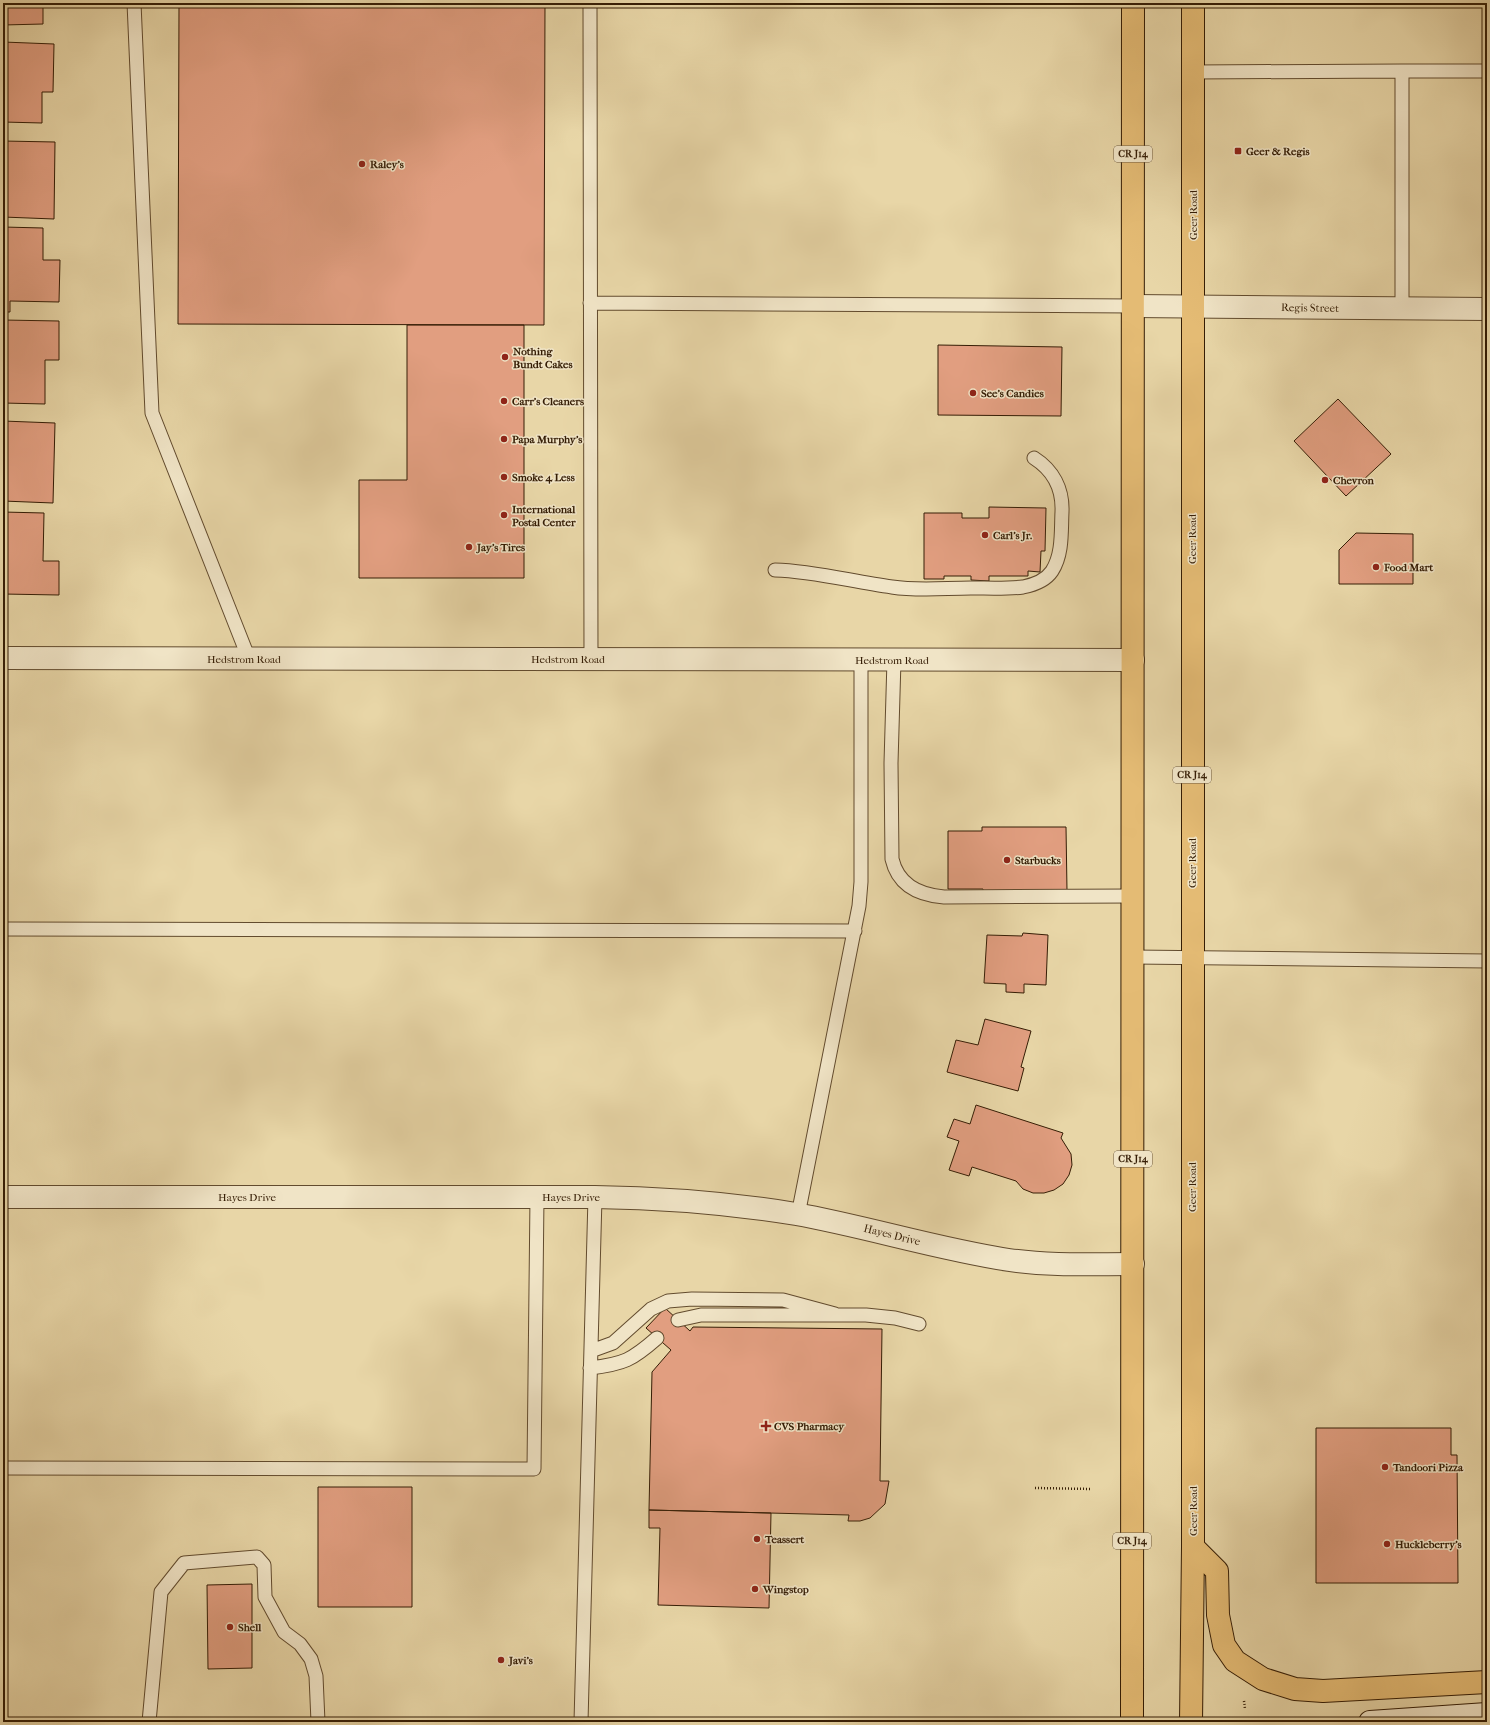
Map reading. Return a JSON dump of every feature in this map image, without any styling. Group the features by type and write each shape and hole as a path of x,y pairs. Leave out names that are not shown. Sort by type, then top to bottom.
{"main road":[{"name":"CR J14","path":"1132,1722 1134,3"},
{"name":"Geer Road","path":"1191,1722 1193,1547 1193,3"},
{"path":"1193,1547 1217,1571 1218,1615 1224,1645 1235,1661 1263,1679 1296,1689 1323,1691 1487,1682"}],"street":[{"name":"Regis Street","path":"1134,306 1487,310"},
{"name":"Hedstrom Road","path":"3,658 1134,660"},
{"name":"Hayes Drive","path":"3,1197 595,1197 684,1200 753,1207 798,1215 971,1253 1011,1260 1065,1264 1133,1264"},
{"path":"1370,1722 1487,1714"}],"lane":[{"path":"134,3 152,413 249,659"},
{"path":"590,3 591,659"},
{"path":"1402,71 1402,309"},
{"path":"1193,72 1487,72"},
{"path":"590,303 1134,306"},
{"path":"775,570 808,571 887,587 911,589 1016,587 1039,581 1052,572 1059,556 1062,509 1061,493 1056,481 1049,470 1034,458"},
{"path":"798,1215 855,931 861,882 861,660"},
{"path":"894,660 891,763 892,859 894,867 902,880 913,889 921,893 944,897 1133,896"},
{"path":"3,928 855,931"},
{"path":"1133,957 1487,961"},
{"path":"3,1468 534,1469 537,1197"},
{"path":"581,1722 595,1197"},
{"path":"591,1351 613,1343 651,1309 668,1301 692,1299 784,1300 835,1314"},
{"path":"678,1320 701,1315 835,1314 881,1316 919,1324"},
{"path":"590,1368 616,1365 626,1361 637,1355 657,1338"},
{"path":"149,1722 161,1592 184,1563 257,1557 264,1565 265,1597 268,1603 284,1632 300,1644 312,1659 316,1676 318,1722"}],"path":[{"path":"1035,1488 1092,1489"}],"building":[{"path":"3,3 43,3 43,24 3,25"},
{"name":"Raley's","path":"179,3 545,3 544,325 178,324"},
{"path":"3,42 54,44 53,92 42,92 42,123 3,122"},
{"path":"3,141 55,142 54,219 3,217"},
{"path":"3,227 43,228 43,260 60,260 59,302 10,301 10,312 3,312"},
{"path":"3,320 59,321 59,360 45,360 45,404 3,403"},
{"path":"407,325 524,325 524,578 359,578 359,480 407,480"},
{"path":"938,345 1062,347 1061,416 938,415"},
{"path":"1338,399 1391,454 1346,496 1294,441"},
{"path":"3,421 55,423 53,503 3,501"},
{"name":"Carl's Jr.","path":"989,507 1046,508 1045,551 1041,551 1040,572 1028,571 1028,576 989,576 989,581 971,580 971,576 944,576 944,579 924,579 924,513 962,513 962,518 989,518"},
{"path":"3,512 44,513 43,561 59,561 59,595 3,594"},
{"name":"Food Mart","path":"1356,533 1413,534 1413,584 1339,584 1339,550"},
{"name":"Starbucks","path":"982,827 1066,827 1067,891 983,892 983,889 948,889 948,831 982,831"},
{"path":"1023,933 1048,935 1046,985 1024,984 1024,993 1006,992 1006,984 984,983 987,935 1022,936"},
{"path":"985,1019 1031,1031 1021,1067 1024,1068 1018,1091 947,1072 956,1040 978,1045"},
{"path":"976,1105 1063,1133 1061,1138 1071,1154 1072,1165 1069,1175 1063,1184 1054,1190 1044,1193 1033,1193 1023,1189 1016,1181 972,1167 969,1176 949,1170 959,1141 947,1137 954,1119 970,1124"},
{"name":"CVS Pharmacy","path":"665,1308 690,1331 693,1327 882,1329 880,1481 889,1481 885,1504 870,1518 860,1521 848,1521 849,1515 649,1510 652,1372 671,1350 646,1328"},
{"path":"1316,1428 1451,1428 1451,1455 1457,1455 1458,1583 1316,1583"},
{"path":"318,1487 412,1487 412,1607 318,1607"},
{"path":"649,1510 771,1513 769,1608 658,1605 660,1528 649,1528"},
{"name":"Shell","path":"252,1584 252,1668 208,1669 207,1585"}],"place":[{"name":"Geer & Regis","path":"1238,151"},
{"name":"Raley's","path":"362,164"},
{"name":"Nothing Bundt Cakes","path":"505,357"},
{"name":"See's Candies","path":"973,393"},
{"name":"Carr's Cleaners","path":"504,401"},
{"name":"Papa Murphy's","path":"504,439"},
{"name":"Smoke 4 Less","path":"504,477"},
{"name":"Chevron","path":"1325,480"},
{"name":"International Postal Center","path":"504,515"},
{"name":"Carl's Jr.","path":"985,535"},
{"name":"Jay's Tires","path":"469,547"},
{"name":"Food Mart","path":"1376,567"},
{"name":"Starbucks","path":"1007,860"},
{"name":"CVS Pharmacy","path":"766,1426"},
{"name":"Tandoori Pizza","path":"1385,1467"},
{"name":"Teassert","path":"757,1539"},
{"name":"Huckleberry's","path":"1387,1544"},
{"name":"Wingstop","path":"755,1589"},
{"name":"Shell","path":"230,1627"},
{"name":"Javi's","path":"501,1660"}]}
